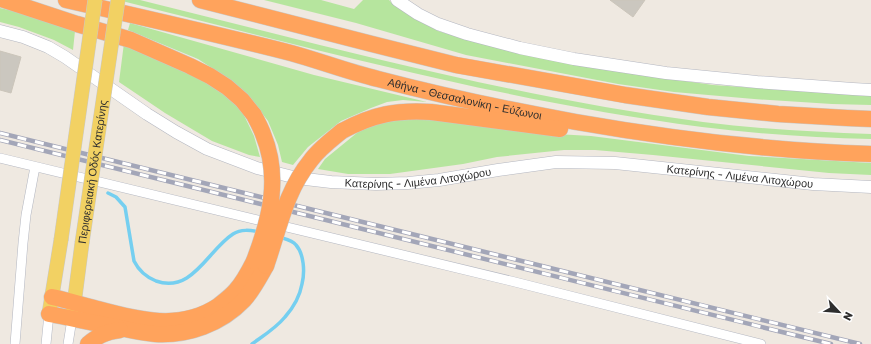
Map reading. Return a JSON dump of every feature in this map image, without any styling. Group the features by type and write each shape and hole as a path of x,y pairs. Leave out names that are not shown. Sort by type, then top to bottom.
{"highway":[{"path":"4,0 131,40 210,76 227,87 242,100 254,115 263,134 272,166 271,204 256,283 245,299 232,311 217,321 196,330 156,334 49,314"},
{"name":"Αθήνα - Θεσσαλονίκη - Εύζωνοι","path":"66,0 294,54 376,79 452,97 535,114 620,130 701,141 761,147 871,154"},
{"path":"200,0 456,64 617,94 708,107 778,114 871,119"},
{"path":"52,297 120,315 156,322 174,322 192,318 210,311 228,298 245,277 260,263 288,197 299,176 311,159 342,131 370,118 387,114 413,111 581,131 620,130"},
{"path":"88,344 96,337 108,332 133,330"}],"main road":[{"name":"Περιφερειακή Οδός Κατερίνης","path":"49,314 95,0"},
{"name":"Περιφερειακή Οδός Κατερίνης","path":"72,318 118,0"},
{"path":"397,0 418,14 438,24 466,34 520,48 574,59 666,73 852,90 871,90"},
{"name":"Κατερίνης - Λιμένα Λιτοχώρου","path":"0,31 23,37 54,50 147,114 207,149 257,168 297,178 331,182 376,184 408,183 439,180 556,162 615,163 805,183 871,187"}],"street":[{"path":"0,158 511,281 760,344"},
{"path":"15,344 26,215 35,167"},
{"path":"46,344 49,314"},
{"name":"Περιφερειακή Οδός Κατερίνης","path":"68,344 72,318"}],"green space":[{"path":"118,0 140,0 420,69 561,99 703,122 787,130 871,134 871,139 786,135 702,127 554,103 408,72"},
{"path":"264,0 321,0 354,9 363,0 389,0 393,4 438,31 466,39 643,75 713,85 871,96 871,105 754,99 674,92 618,84 466,55 356,23"},
{"path":"0,8 26,14 75,31 73,50 54,40 19,27 0,22"},
{"path":"130,23 314,75 427,102 403,100 387,102 341,121 308,147 293,165 282,162 278,145 268,121 251,99 230,80 198,59 128,30"},
{"path":"124,43 168,62 227,93 241,109 254,136 260,157 249,155 212,141 165,113 119,82"},
{"path":"419,117 522,132 591,136 749,156 871,163 871,175 829,173 595,150 564,150 497,157 463,164 390,174 348,174 318,169 325,159 358,132 385,121"}],"building":[{"path":"610,0 645,0 633,17"},
{"path":"0,51 21,57 11,93 0,90"}],"waterway":[{"path":"108,193 116,197 125,207 134,261 143,273 156,281 169,283 180,281 190,276 224,241 233,234 246,230 260,232"},
{"path":"252,344 274,328 285,317 291,310 300,293 304,269 301,253 294,243 279,237"}],"railway":[{"path":"0,133 860,344"},
{"path":"0,140 831,344"}]}
